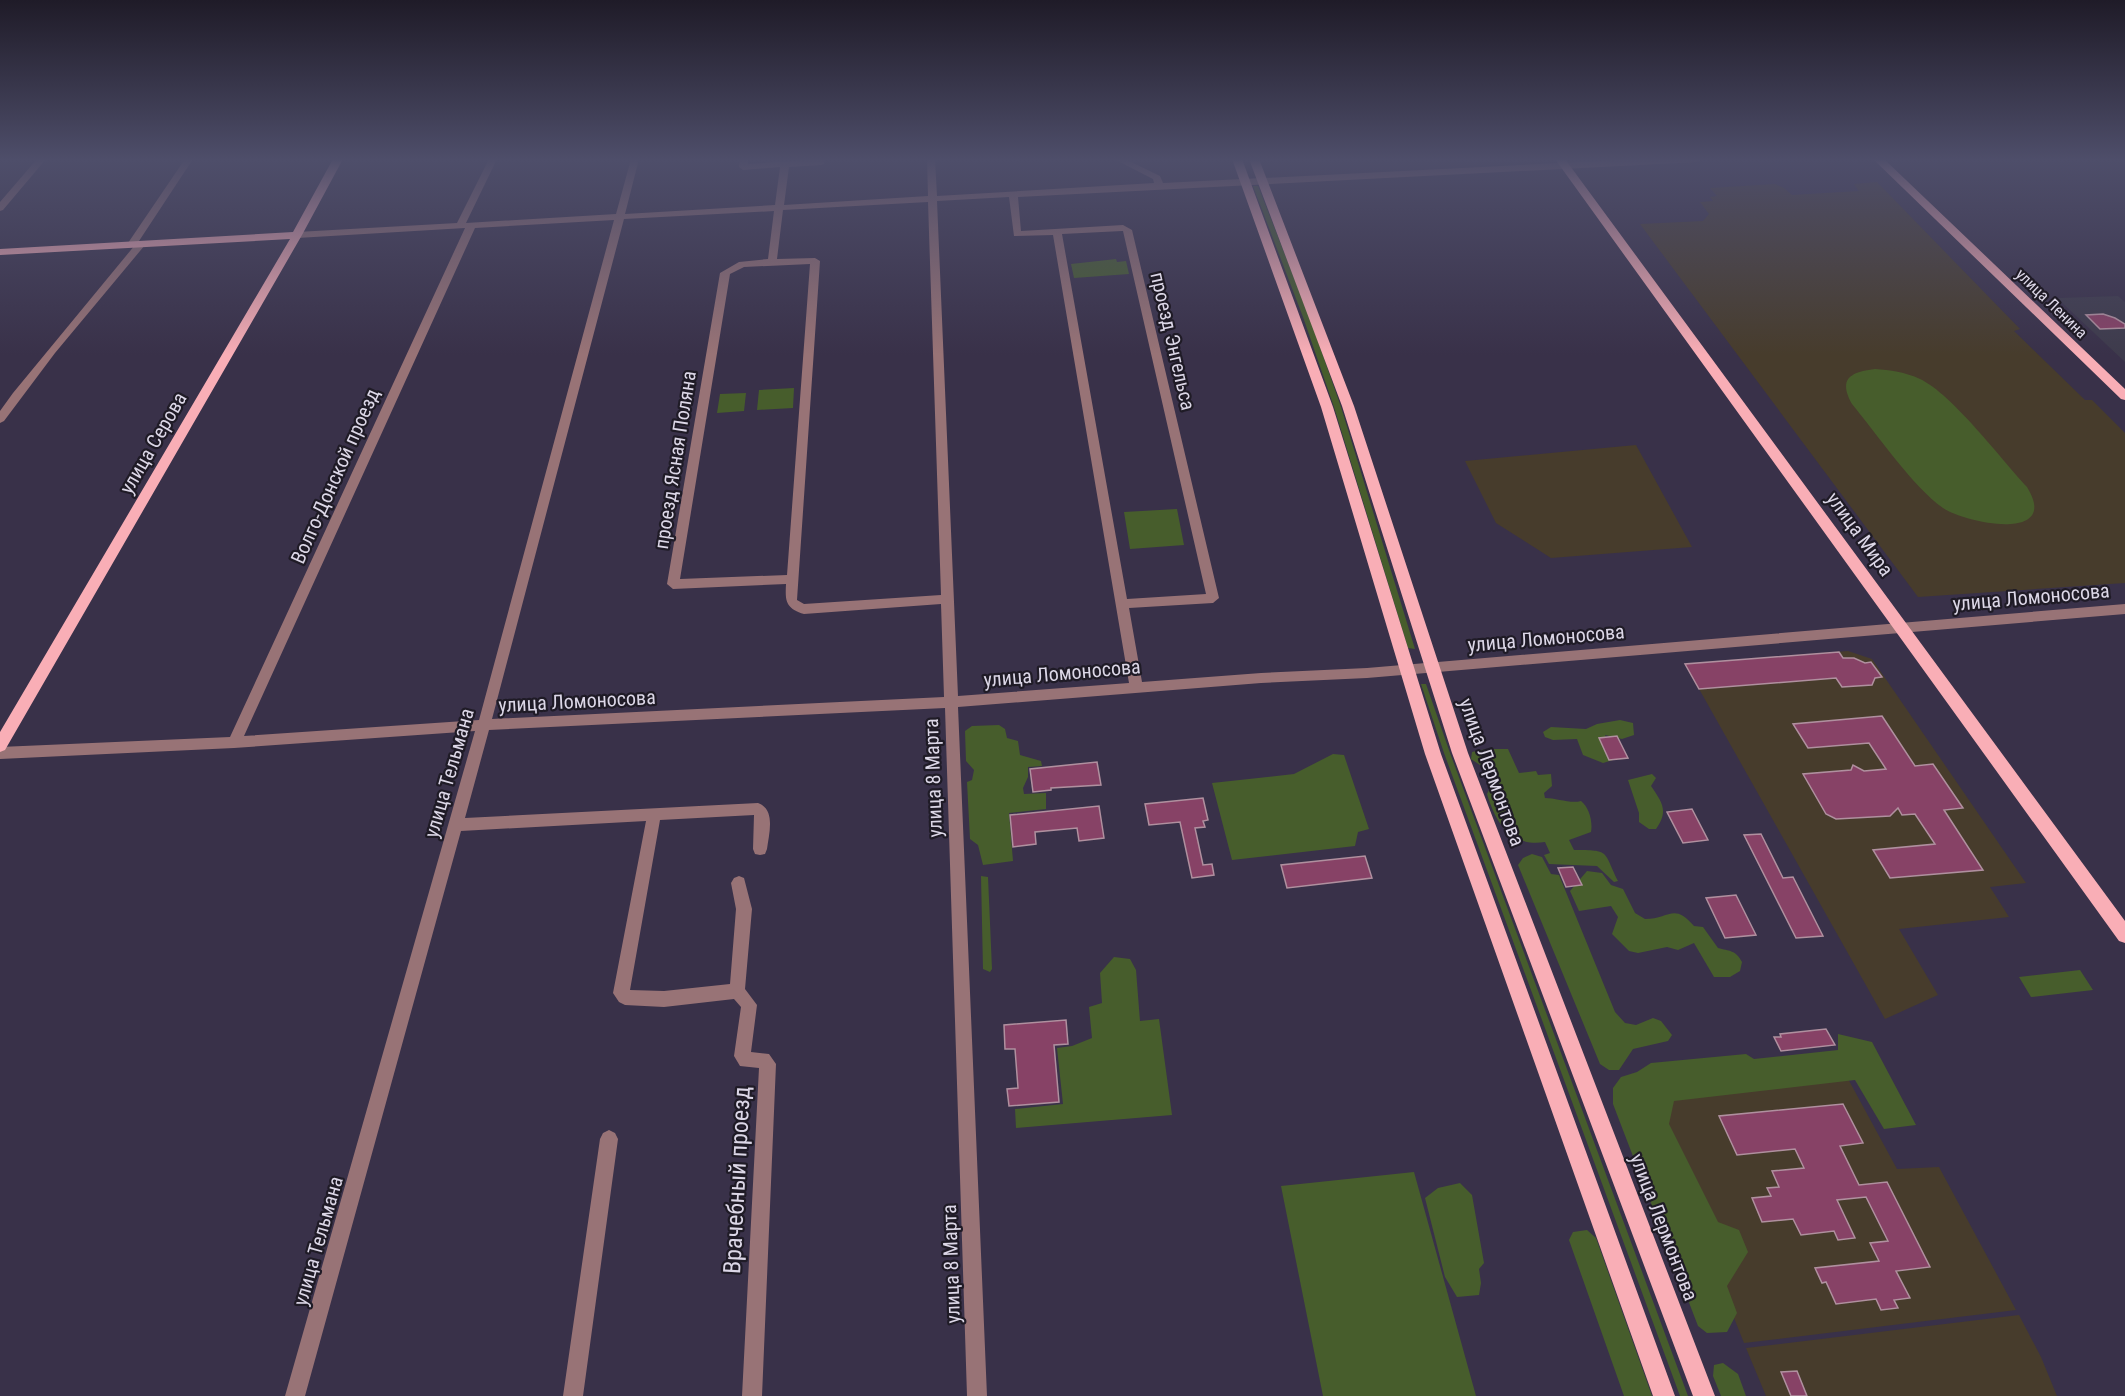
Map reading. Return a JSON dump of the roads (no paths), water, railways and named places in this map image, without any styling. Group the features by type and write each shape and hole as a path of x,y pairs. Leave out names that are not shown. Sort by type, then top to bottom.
{"main road":[{"name":"улица Серова","path":"0,746 303,224"},
{"path":"1261,224 1327,407 1433,754 1664,1396"},
{"name":"улица Лермонтова","path":"1279,224 1348,406 1464,764 1704,1396"},
{"name":"улица Мира","path":"1607,224 2125,935"},
{"name":"улица Ленина","path":"1946,224 2125,396"},
{"path":"0,252 297,235"}],"street":[{"path":"0,419 47,353 104,290 149,224"},
{"path":"297,235 501,224"},
{"name":"улица Тельмана","path":"295,1396 483,725 618,224"},
{"path":"772,262 778,224"},
{"name":"улица 8 Марта","path":"934,224 977,1396"},
{"path":"1016,224 1017,234 1057,232 1136,687"},
{"name":"Волго-Донской проезд","path":"234,742 296,614 440,289 465,226"},
{"name":"проезд Энгельса","path":"1057,232 1123,228 1127,230 1213,597 1122,604"},
{"name":"проезд Ясная Поляна","path":"792,579 673,584 725,273 742,264 816,261 791,601 795,606 804,609 947,599"},
{"name":"улица Ломоносова","path":"0,753 234,742 483,725 951,702 1406,669 2125,609"},
{"path":"455,825 758,809 763,816 760,849"},
{"path":"654,816 621,993 625,997 664,999 737,991"},
{"name":"Врачебный проезд","path":"739,882 744,909 737,991 749,1005 742,1056 746,1060 763,1060 768,1064 752,1396"},
{"path":"573,1396 609,1139"}]}
